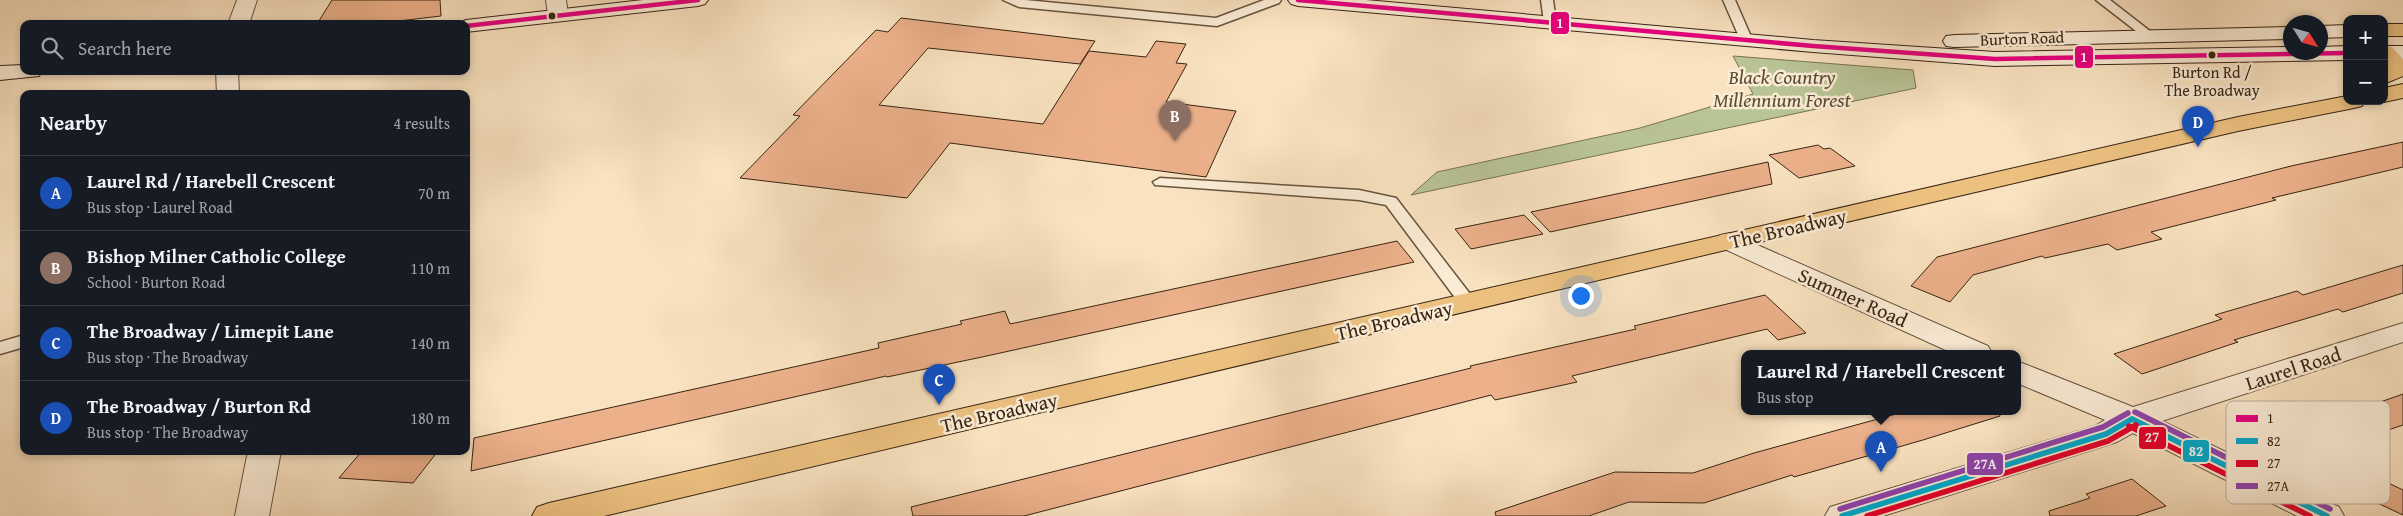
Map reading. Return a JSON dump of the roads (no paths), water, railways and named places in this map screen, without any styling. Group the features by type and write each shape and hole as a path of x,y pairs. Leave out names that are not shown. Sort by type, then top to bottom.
{"main road":[{"path":"240,20 248,0"},
{"path":"470,25 557,8 698,0"},
{"name":"Burton Road","path":"1298,0 1813,46 1995,59 2283,54"},
{"path":"2388,30 2403,30"},
{"path":"2328,32 2343,32"},
{"name":"Burton Road","path":"1813,46 2149,34 2283,33"},
{"path":"2149,34 2176,48 2283,50"},
{"path":"2388,75 2396,71 2396,64 2389,52"},
{"name":"Burton Road","path":"2328,53 2343,53"},
{"path":"0,73 20,72"},
{"path":"227,75 228,90"},
{"name":"The Broadway","path":"2238,124 2343,91"},
{"path":"2388,94 2403,92"},
{"name":"The Broadway","path":"549,516 2238,124 2343,103"},
{"name":"Summer Road","path":"1730,241 1970,350"},
{"name":"Laurel Road","path":"1842,516 2106,434 2132,419 2403,332"},
{"path":"2021,373 2132,419 2226,466"},
{"path":"252,516 264,455"},
{"path":"2303,504 2327,516"}],"lane":[{"path":"1009,0 1028,4 1189,21 1217,22 1275,0"},
{"path":"1547,0 1550,22"},
{"path":"1729,0 1746,39"},
{"path":"2102,0 2149,34"},
{"path":"1160,182 1359,195 1391,201 1468,303"},
{"path":"0,348 20,342"}],"place":[{"name":"Burton Rd / The Broadway","path":"2212,55"},
{"name":"Bishop Milner Catholic College","path":"1175,141"},
{"name":"The Broadway / Burton Rd","path":"2198,147"},
{"name":"The Broadway / Limepit Lane","path":"939,405"},
{"name":"Laurel Rd / Harebell Crescent","path":"1881,472"}],"park label":[{"name":"Black Country Millennium Forest","path":"1782,88"}]}
